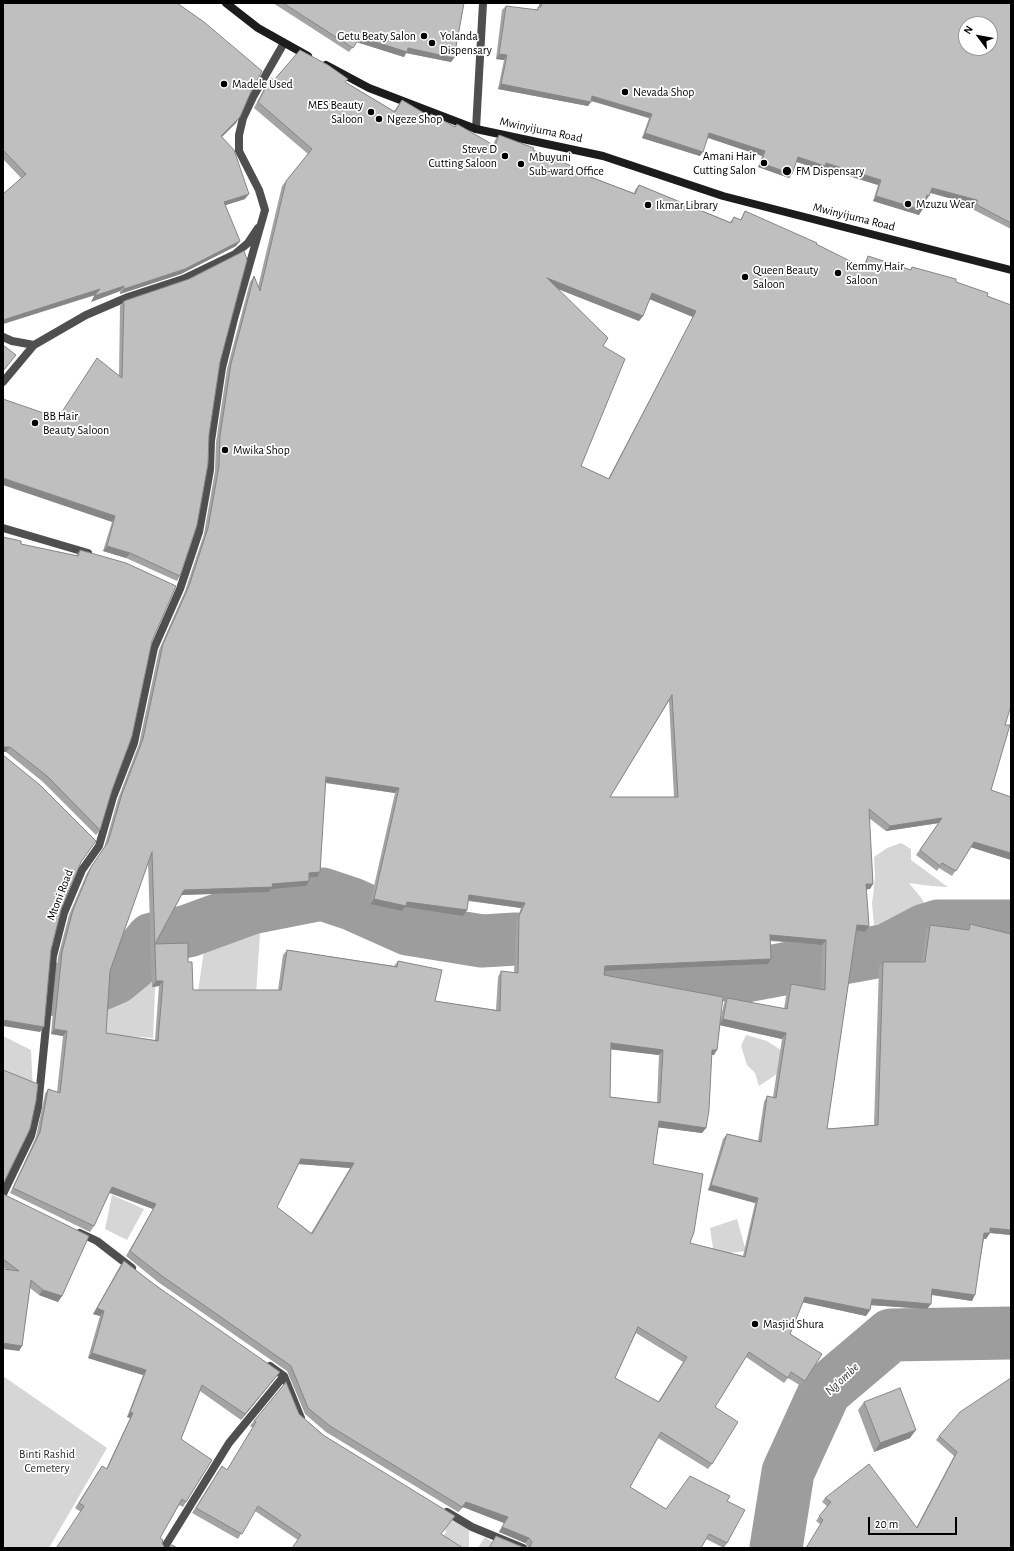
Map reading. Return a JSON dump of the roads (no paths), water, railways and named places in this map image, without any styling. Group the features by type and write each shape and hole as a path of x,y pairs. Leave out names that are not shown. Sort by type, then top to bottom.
{"street":[{"name":"Mwinyijuma Road","path":"226,3 258,28 369,88 476,129 603,156 723,196 1011,270"},
{"path":"476,129 483,3"},
{"name":"Mtoni Road","path":"5,1196 32,1136 38,1107 53,956 64,913 82,870 96,844 134,743 154,648 176,588 191,559 205,507 222,368 234,319 265,210 259,190 239,151 239,135 243,118 253,97 284,43"},
{"path":"3,382 34,345 86,315 128,297 183,279 236,254 248,242 262,223"},
{"path":"3,337 12,341 34,345"},
{"path":"3,528 94,555"},
{"path":"76,1231 97,1241 137,1273"},
{"path":"264,1362 284,1376 300,1417 306,1422"},
{"path":"164,1548 229,1443 284,1376"},
{"path":"440,1507 472,1527 523,1548"}],"waterway":[{"path":"3,979 78,994 115,978 131,965 152,939 188,931 251,908 322,894 352,904 408,929 482,941 516,939"},
{"path":"590,952 621,957 675,973 746,976 887,950 925,930 938,926 1011,926"},
{"name":"Ng'ombe","path":"776,1548 788,1472 825,1391 891,1335 1011,1333"}],"place":[{"name":"Getu Beaty Salon","path":"424,36"},
{"name":"Yolanda Dispensary","path":"432,43"},
{"name":"Madele Used","path":"224,84"},
{"name":"Nevada Shop","path":"625,92"},
{"name":"MES Beauty Saloon","path":"371,112"},
{"name":"Ngeze Shop","path":"379,119"},
{"name":"Steve D Cutting Saloon","path":"505,156"},
{"name":"Amani Hair Cutting Salon","path":"764,163"},
{"name":"Mbuyuni Sub-ward Office","path":"521,164"},
{"name":"FM Dispensary","path":"787,171"},
{"name":"Mzuzu Wear","path":"908,204"},
{"name":"Ikmar Library","path":"648,205"},
{"name":"Kemmy Hair Saloon","path":"838,273"},
{"name":"Queen Beauty Saloon","path":"745,277"},
{"name":"BB Hair Beauty Saloon","path":"35,423"},
{"name":"Mwika Shop","path":"225,450"},
{"name":"Masjid Shura","path":"755,1324"}],"park label":[{"name":"Binti Rashid Cemetery","path":"47,1461"}]}
